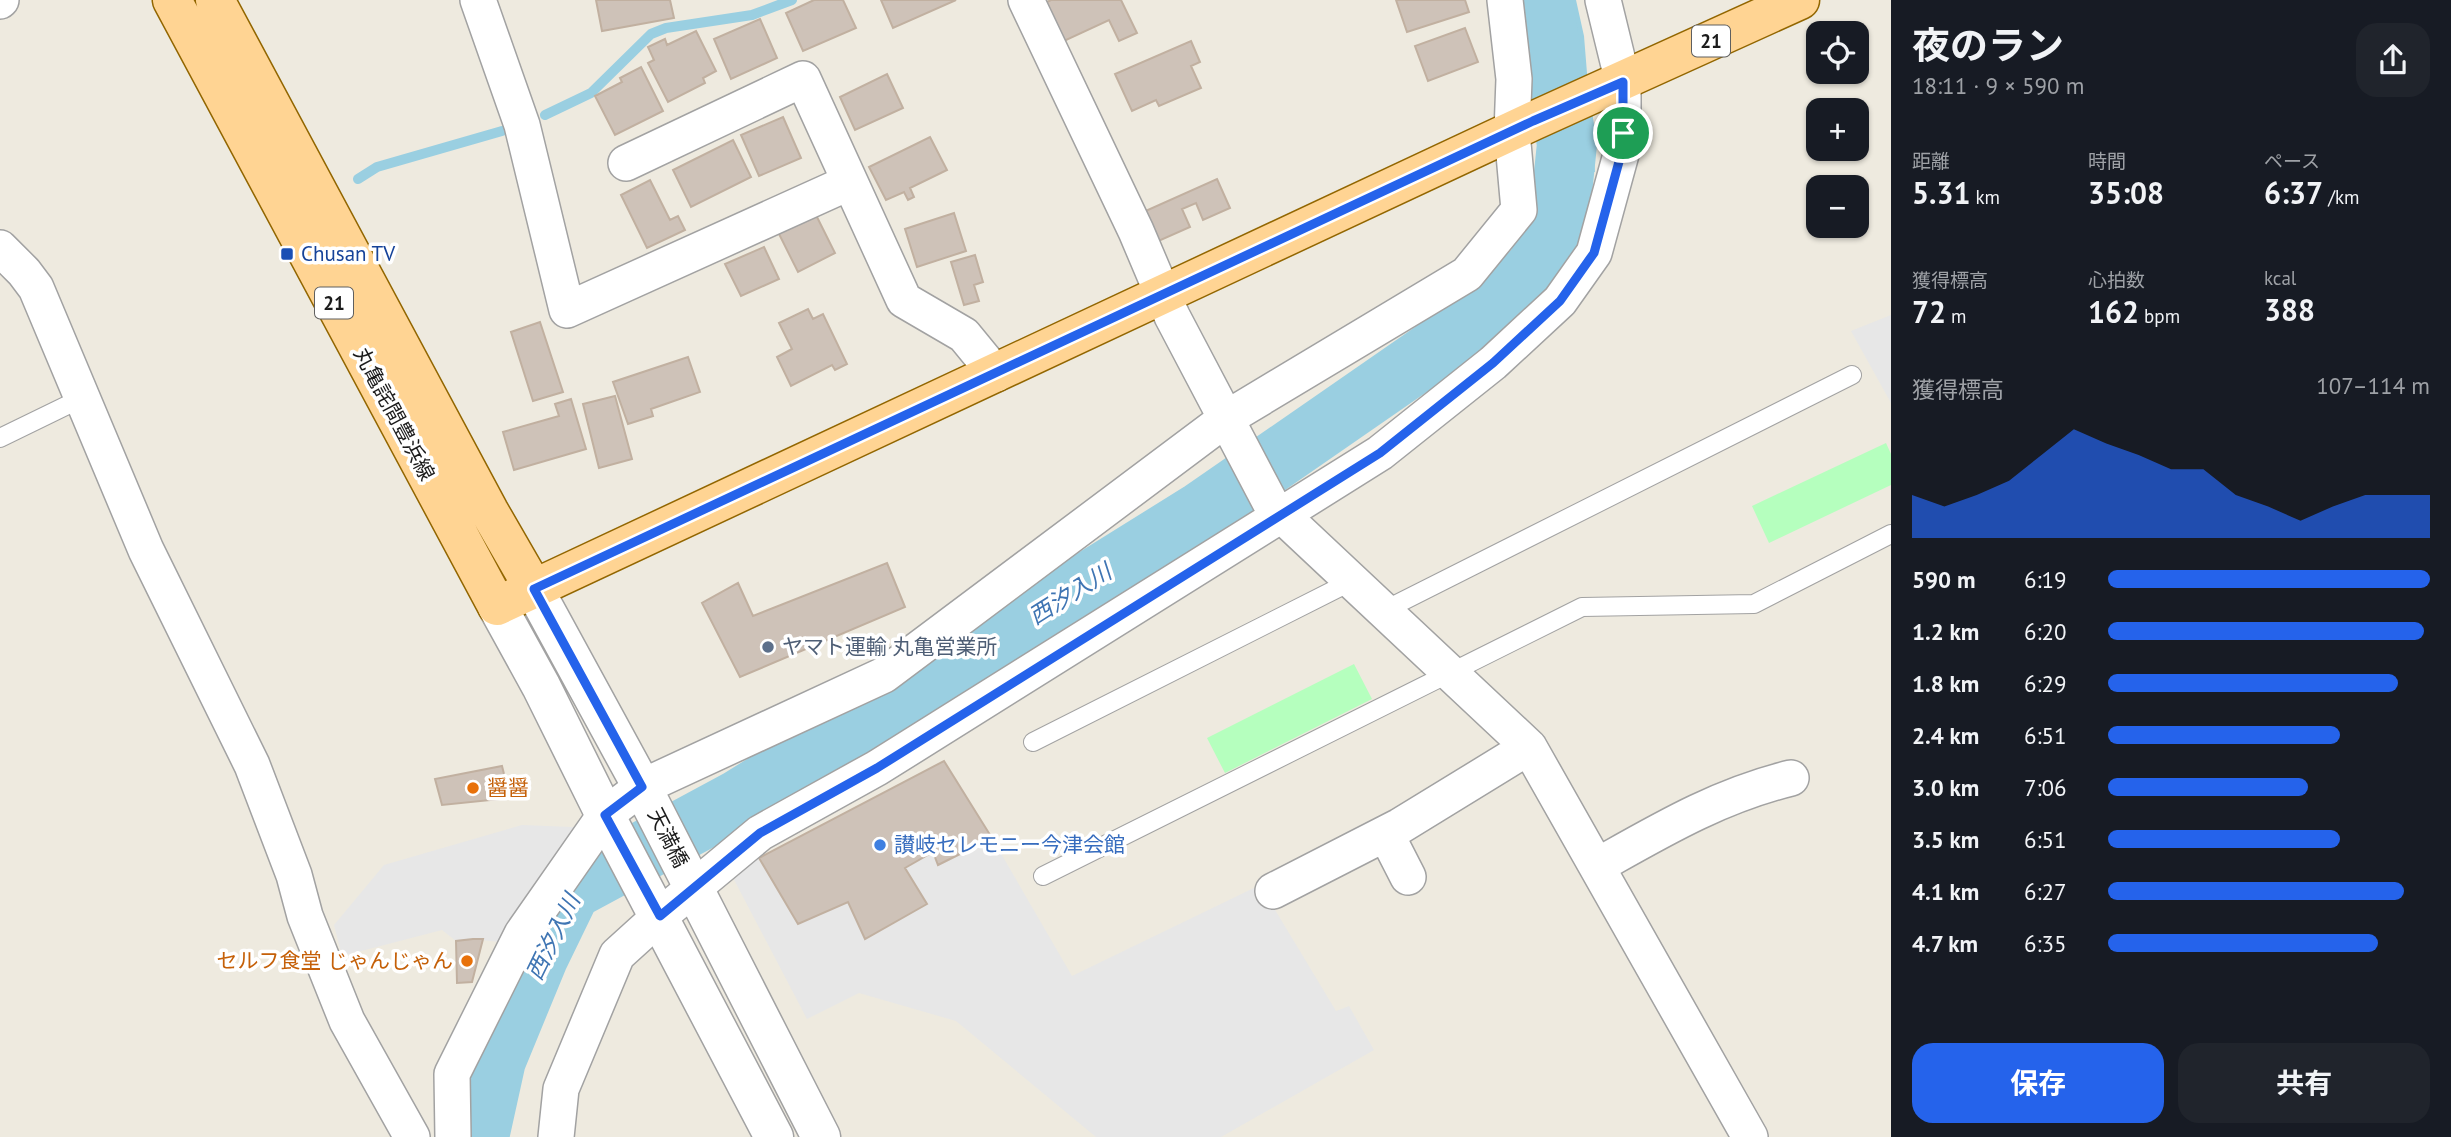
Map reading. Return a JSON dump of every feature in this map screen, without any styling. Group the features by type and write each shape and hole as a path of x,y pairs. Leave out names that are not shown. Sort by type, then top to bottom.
{"main road":[{"name":"丸亀詫間豊浜線","path":"172,0 497,606"},
{"name":"丸亀詫間豊浜線","path":"215,0 484,503 534,589"},
{"name":"21","path":"497,606 1800,0"}],"street":[{"path":"478,0 522,125 567,310 850,182"},
{"path":"1026,0 1172,316 1276,510 1529,747 1750,1137"},
{"path":"453,1137 452,1074 522,934 605,815 642,787 884,675 1227,418 1467,274 1519,210 1523,127 1514,79 1505,0"},
{"path":"556,1137 561,1089 617,954 660,916 760,833 877,768 1276,510 1380,453 1493,363 1560,301 1594,253 1623,147 1623,82 1603,0"},
{"path":"626,163 803,79 904,300 964,335 996,374"},
{"path":"0,248 36,288 146,550 252,765 294,875 305,916 347,1021 412,1137"},
{"name":"天満橋","path":"534,589 642,787 821,1137"},
{"name":"天満橋","path":"497,606 774,1137"},
{"path":"1273,891 1386,834 1529,747"},
{"path":"1597,866 1691,814 1752,788 1791,778"},
{"path":"1386,834 1408,877"}],"lane":[{"path":"1383,611 1852,375"},
{"path":"0,438 82,398"},
{"path":"1043,876 1583,607 1754,604 1891,534"},
{"path":"1033,742 1352,581"}],"green space":[{"path":"1886,443 1891,454 1891,485 1769,543 1752,506"},
{"path":"1354,664 1372,699 1225,773 1207,738"}],"shaded area":[{"path":"1891,315 1891,403 1851,331"},
{"path":"522,825 597,828 516,944 473,939 456,941 442,930 342,956 334,925 384,865"},
{"path":"992,838 1072,976 1260,885 1336,1011 1349,1006 1374,1050 1221,1137 1096,1137 956,1021 859,993 807,1019 730,872 759,858 798,923 848,902 865,939 927,904 905,868 933,852 938,865"}],"water":[{"path":"1538,0 1576,0 1584,36 1595,172 1561,174"}],"building":[{"path":"596,0 670,0 674,18 602,31"},
{"path":"814,0 843,0 856,28 803,51 786,13"},
{"path":"881,0 956,0 893,28"},
{"path":"1051,0 1121,0 1137,33 1119,41 1109,20 1064,41 1045,3"},
{"path":"1396,0 1465,0 1469,12 1407,32"},
{"path":"760,19 777,58 731,79 714,39"},
{"path":"1465,28 1478,62 1428,81 1415,46"},
{"path":"696,31 716,71 703,78 705,83 668,102 648,63 654,60 648,47 665,39 667,45"},
{"path":"1191,41 1200,62 1191,66 1201,88 1159,106 1156,100 1132,111 1115,74"},
{"path":"641,67 663,111 615,135 595,96 622,82 620,78"},
{"path":"887,74 903,108 855,130 840,97"},
{"path":"783,117 801,158 759,176 741,135"},
{"path":"930,137 947,170 910,188 914,197 908,200 904,192 886,200 869,167"},
{"path":"733,140 751,177 691,207 673,170"},
{"path":"1217,179 1230,208 1203,220 1196,203 1182,209 1190,227 1154,243 1141,213"},
{"path":"650,180 670,220 678,216 685,230 647,248 621,195"},
{"path":"815,213 835,253 798,272 778,232"},
{"path":"954,213 966,251 917,267 905,229"},
{"path":"764,247 779,279 741,296 725,264"},
{"path":"975,255 983,282 974,285 979,301 964,305 951,262"},
{"path":"808,309 813,319 823,314 847,364 835,370 832,365 791,386 777,357 792,349 779,323"},
{"path":"540,322 563,392 533,401 511,332"},
{"path":"688,357 700,392 651,409 653,416 628,424 613,382"},
{"path":"615,396 632,459 599,468 583,404"},
{"path":"571,399 586,449 514,470 503,432 559,416 555,404"},
{"name":"ヤマト運輸 丸亀営業所","path":"887,563 905,607 740,677 702,603 738,583 753,616"},
{"name":"讃岐セレモニー今津会館","path":"944,761 992,838 938,865 933,852 905,868 927,904 865,939 848,902 798,924 759,858"},
{"name":"醤醤","path":"502,766 510,798 442,805 435,779"},
{"name":"セルフ食堂 じゃんじゃん","path":"483,939 472,982 457,983 456,941"}],"waterway":[{"path":"545,115 591,93 651,34 666,28 752,15 792,0"},
{"name":"西汐入川","path":"479,1137 496,1060 538,958 571,890 738,800 1202,511 1501,304 1537,266 1560,212 1567,144 1542,0"},
{"path":"358,179 377,167 502,131"}],"place":[{"name":"Chusan TV","path":"287,254"},
{"name":"ヤマト運輸 丸亀営業所","path":"768,647"},
{"name":"醤醤","path":"473,788"},
{"name":"讃岐セレモニー今津会館","path":"880,845"},
{"name":"セルフ食堂 じゃんじゃん","path":"467,961"}],"route":[{"path":"1623,82 1623,133 1623,147 1594,253 1560,301 1493,363 1380,453 877,768 760,833 660,916 605,815 642,787 534,589 1533,121 1623,82"}]}
